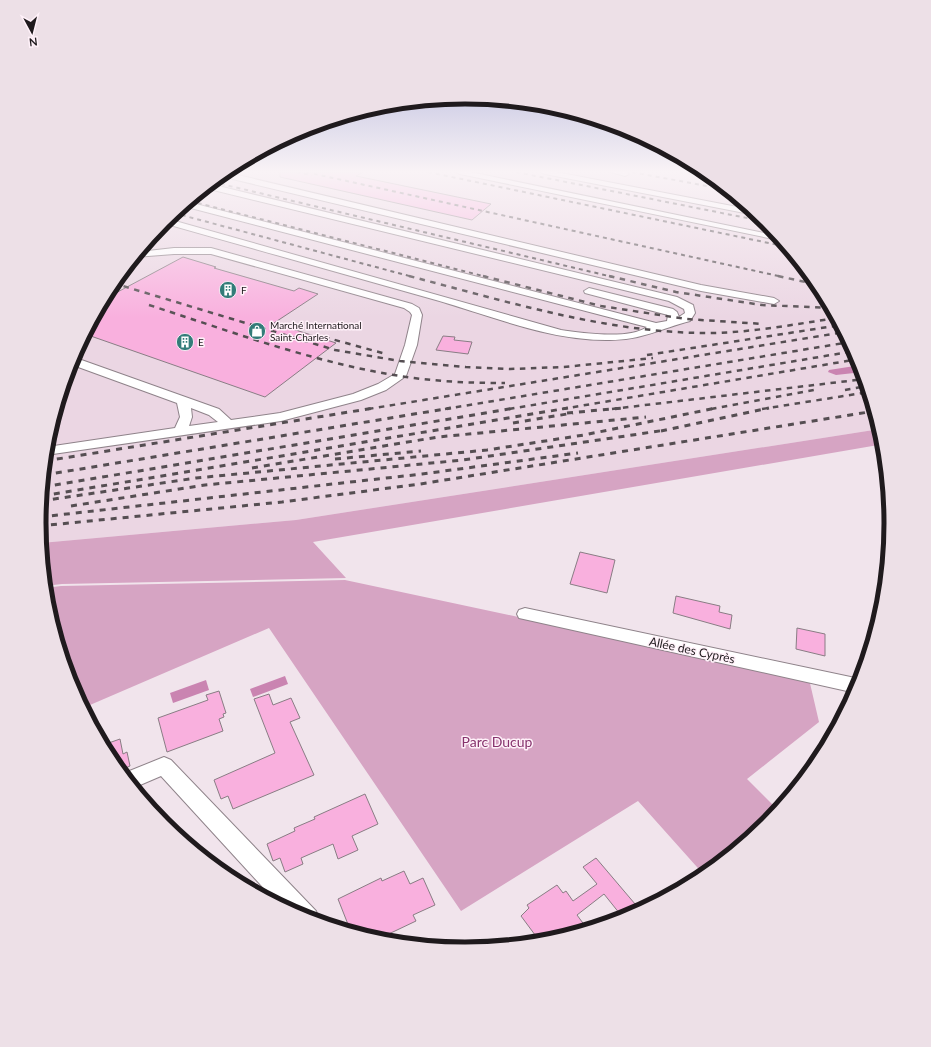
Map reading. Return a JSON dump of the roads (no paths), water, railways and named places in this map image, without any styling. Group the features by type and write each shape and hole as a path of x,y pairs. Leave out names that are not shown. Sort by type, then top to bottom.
{"street":[{"path":"249,221 551,300 648,323 655,327"},
{"path":"310,221 410,246"},
{"path":"173,223 446,299 552,331 589,337 640,334 655,327 686,320 690,313 689,307 673,299 351,221"},
{"path":"419,221 701,288 774,301"},
{"path":"698,221 770,236"},
{"path":"737,221 761,226"},
{"path":"53,450 229,425 288,415 357,397 382,387 400,376 411,345 417,315 415,310 408,306 211,251 162,251 144,254"},
{"path":"578,288 669,311 673,314 674,318 670,324"},
{"path":"78,362 214,412 229,425"},
{"path":"181,431 186,417 183,401"},
{"name":"Allée des Cyprès","path":"525,614 853,684"},
{"path":"133,779 164,766 297,908"}],"railway":[{"path":"203,221 413,277"},
{"path":"268,221 487,277"},
{"path":"377,221 613,277"},
{"path":"528,221 783,277"},
{"path":"663,221 779,245"},
{"path":"409,276 560,315 636,328 674,332 713,333 744,331 832,319"},
{"path":"483,276 601,306 686,319 763,324"},
{"path":"609,276 676,292 762,305 825,308"},
{"path":"778,276 809,283"},
{"path":"120,285 335,350 400,361 510,369 564,367 653,358"},
{"path":"149,305 280,348 380,373 460,382 505,383"},
{"path":"647,355 835,326"},
{"path":"368,409 839,333"},
{"path":"324,337 386,354"},
{"path":"445,409 844,343"},
{"path":"509,409 848,352"},
{"path":"562,409 852,360"},
{"path":"613,409 859,380"},
{"path":"845,390 862,387"},
{"path":"712,409 814,390"},
{"path":"762,409 864,393"},
{"path":"51,460 374,408"},
{"path":"49,474 451,408"},
{"path":"48,486 515,408"},
{"path":"47,495 568,408"},
{"path":"613,409 623,408"},
{"path":"665,430 769,408"},
{"path":"567,413 613,409"},
{"path":"47,500 196,478 487,450 584,435 712,409"},
{"path":"46,525 282,502 420,484 870,412"},
{"path":"513,423 573,413"},
{"path":"252,468 438,437 646,417"},
{"path":"71,506 205,485 463,460 665,430"},
{"path":"661,431 665,430"},
{"path":"335,459 421,451"},
{"path":"46,516 422,474 578,453"}],"place":[{"name":"F","path":"228,290"},
{"name":"Marché International Saint-Charles","path":"257,331"},
{"name":"E","path":"185,342"}],"park label":[{"name":"Parc Ducup","path":"497,741"}]}
